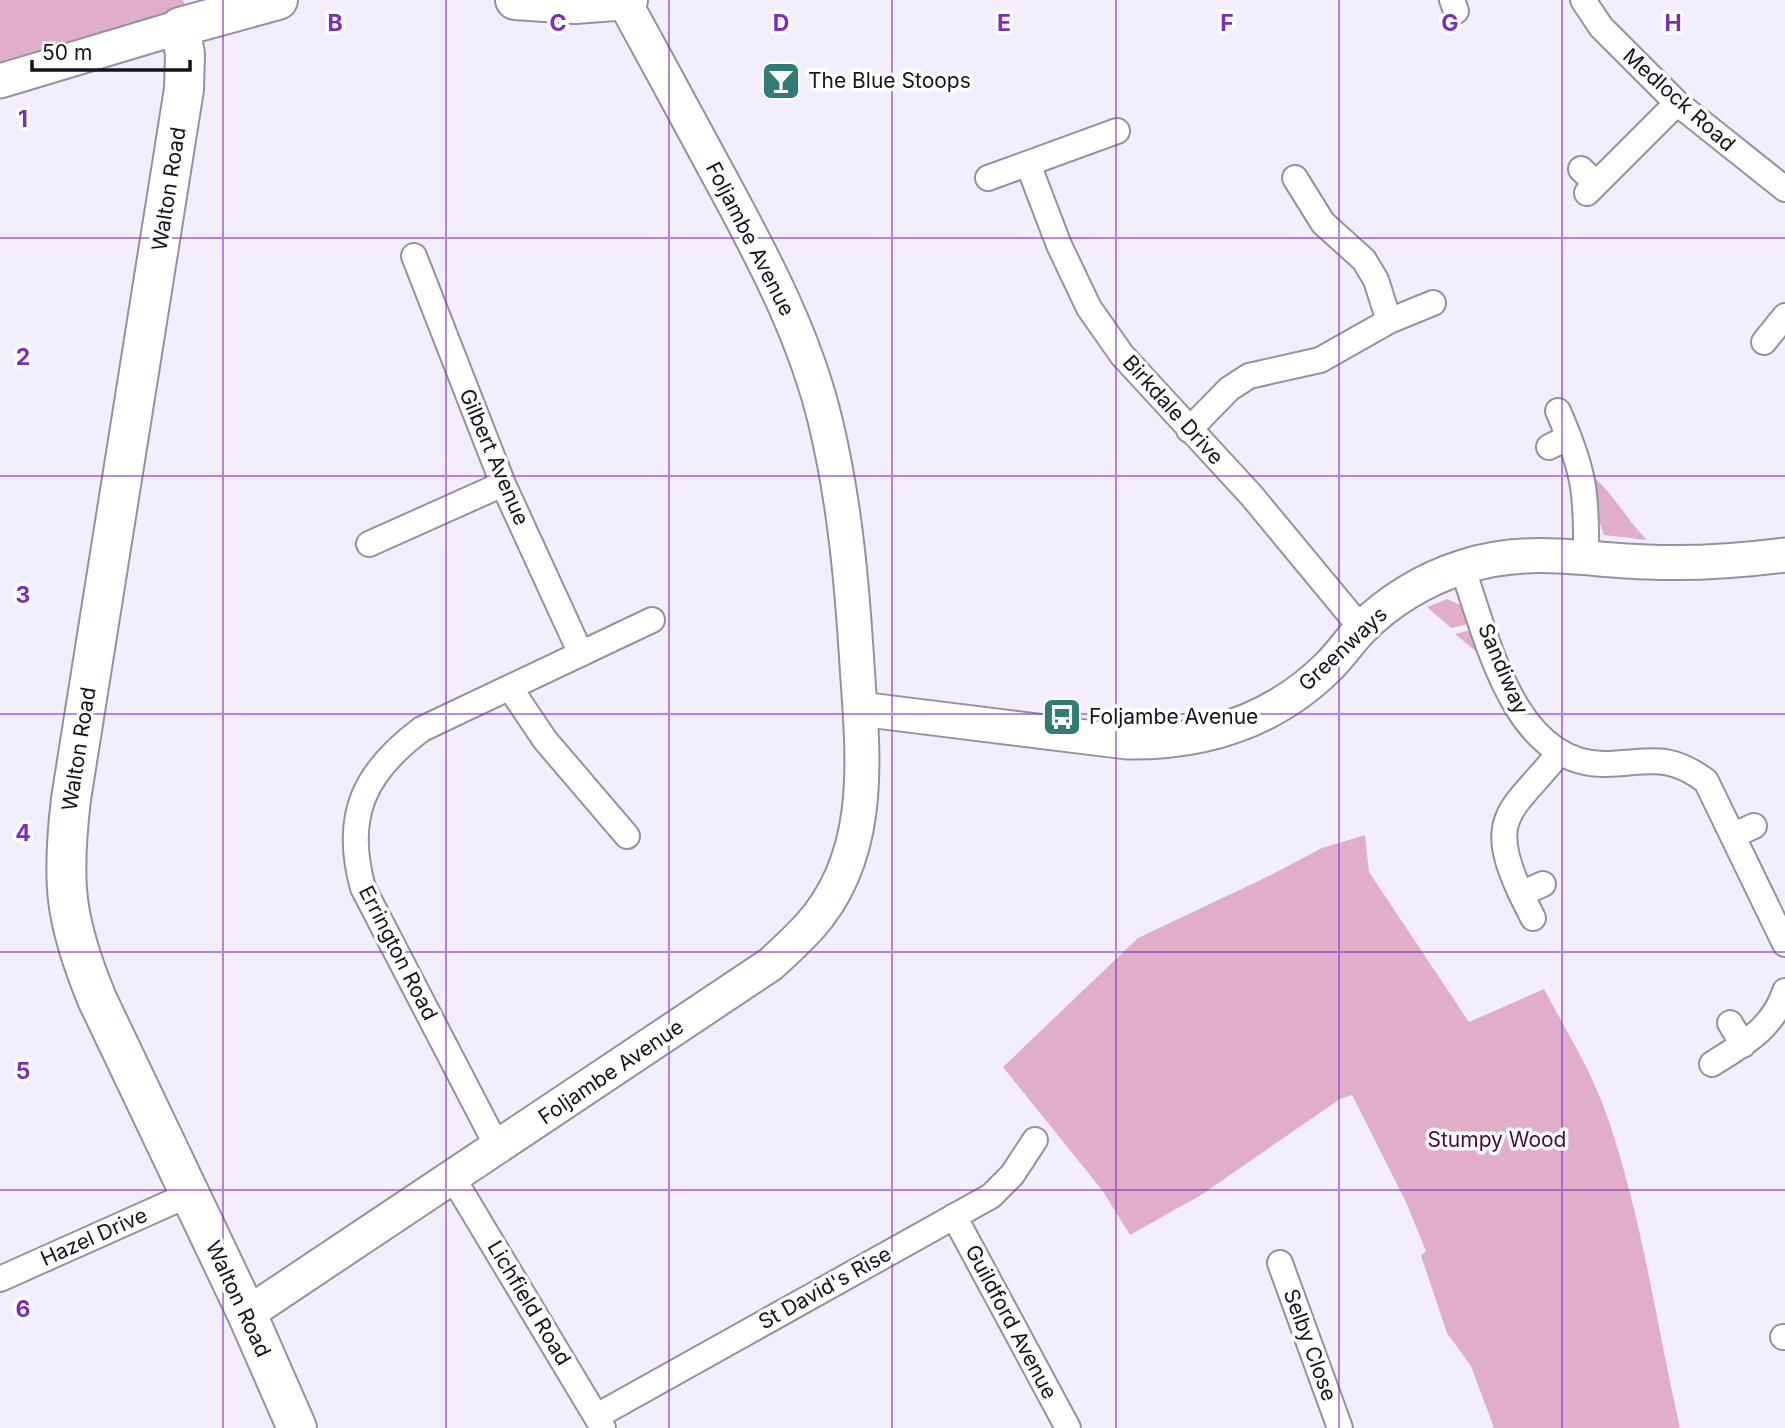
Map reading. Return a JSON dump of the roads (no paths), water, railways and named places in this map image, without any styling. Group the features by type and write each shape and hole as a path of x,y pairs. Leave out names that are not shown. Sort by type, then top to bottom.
{"main road":[{"path":"180,27 278,0"},
{"path":"515,0 575,4 626,0"},
{"name":"Walton Road","path":"180,27 185,54 184,89 71,800 65,884 76,948 97,999 188,1195 247,1314 297,1428"}],"street":[{"name":"Foljambe Avenue","path":"247,1314 771,964 810,926 843,876 855,844 861,807 860,709 852,585 842,503 826,422 774,276 626,0"},
{"name":"Medlock Road","path":"1583,0 1601,27 1677,103 1785,189"},
{"path":"0,81 180,27"},
{"path":"1588,182 1677,103"},
{"path":"988,178 1117,131"},
{"name":"Birkdale Drive","path":"1028,164 1059,245 1089,307 1122,355 1251,495 1362,628"},
{"path":"1295,178 1323,223 1364,260 1376,280 1388,321"},
{"name":"Gilbert Avenue","path":"414,256 503,484 581,654"},
{"path":"1189,429 1229,389 1249,376 1320,360 1388,321 1433,303"},
{"path":"1558,411 1559,442 1584,483 1586,556"},
{"path":"369,544 503,484"},
{"name":"Greenways","path":"860,709 1127,742 1168,742 1203,737 1245,724 1290,697 1328,667 1362,628 1388,605 1424,582 1462,567 1501,557 1586,556 1645,562 1724,562 1785,555"},
{"name":"Sandiway","path":"1462,567 1518,713 1542,741 1587,764 1653,760 1685,765 1706,781 1744,830 1785,944"},
{"name":"Errington Road","path":"498,1148 369,903 358,871 355,836 364,793 393,750 422,729 652,620"},
{"path":"510,688 545,740 627,836"},
{"path":"1532,918 1532,889 1507,863 1503,830 1508,813 1560,752"},
{"path":"1712,1064 1743,1045 1770,1022 1785,991"},
{"path":"1730,1023 1743,1045"},
{"name":"St David's Rise","path":"600,1422 991,1196 1012,1175 1035,1140"},
{"name":"Lichfield Road","path":"453,1178 600,1422"},
{"name":"Hazel Drive","path":"0,1279 188,1195"},
{"name":"Guildford Avenue","path":"954,1216 1068,1428"},
{"name":"Selby Close","path":"1280,1263 1340,1428"}],"place":[{"name":"The Blue Stoops","path":"781,81"},
{"name":"Foljambe Avenue","path":"1062,717"}],"park label":[{"name":"Stumpy Wood","path":"1497,1140"}]}
